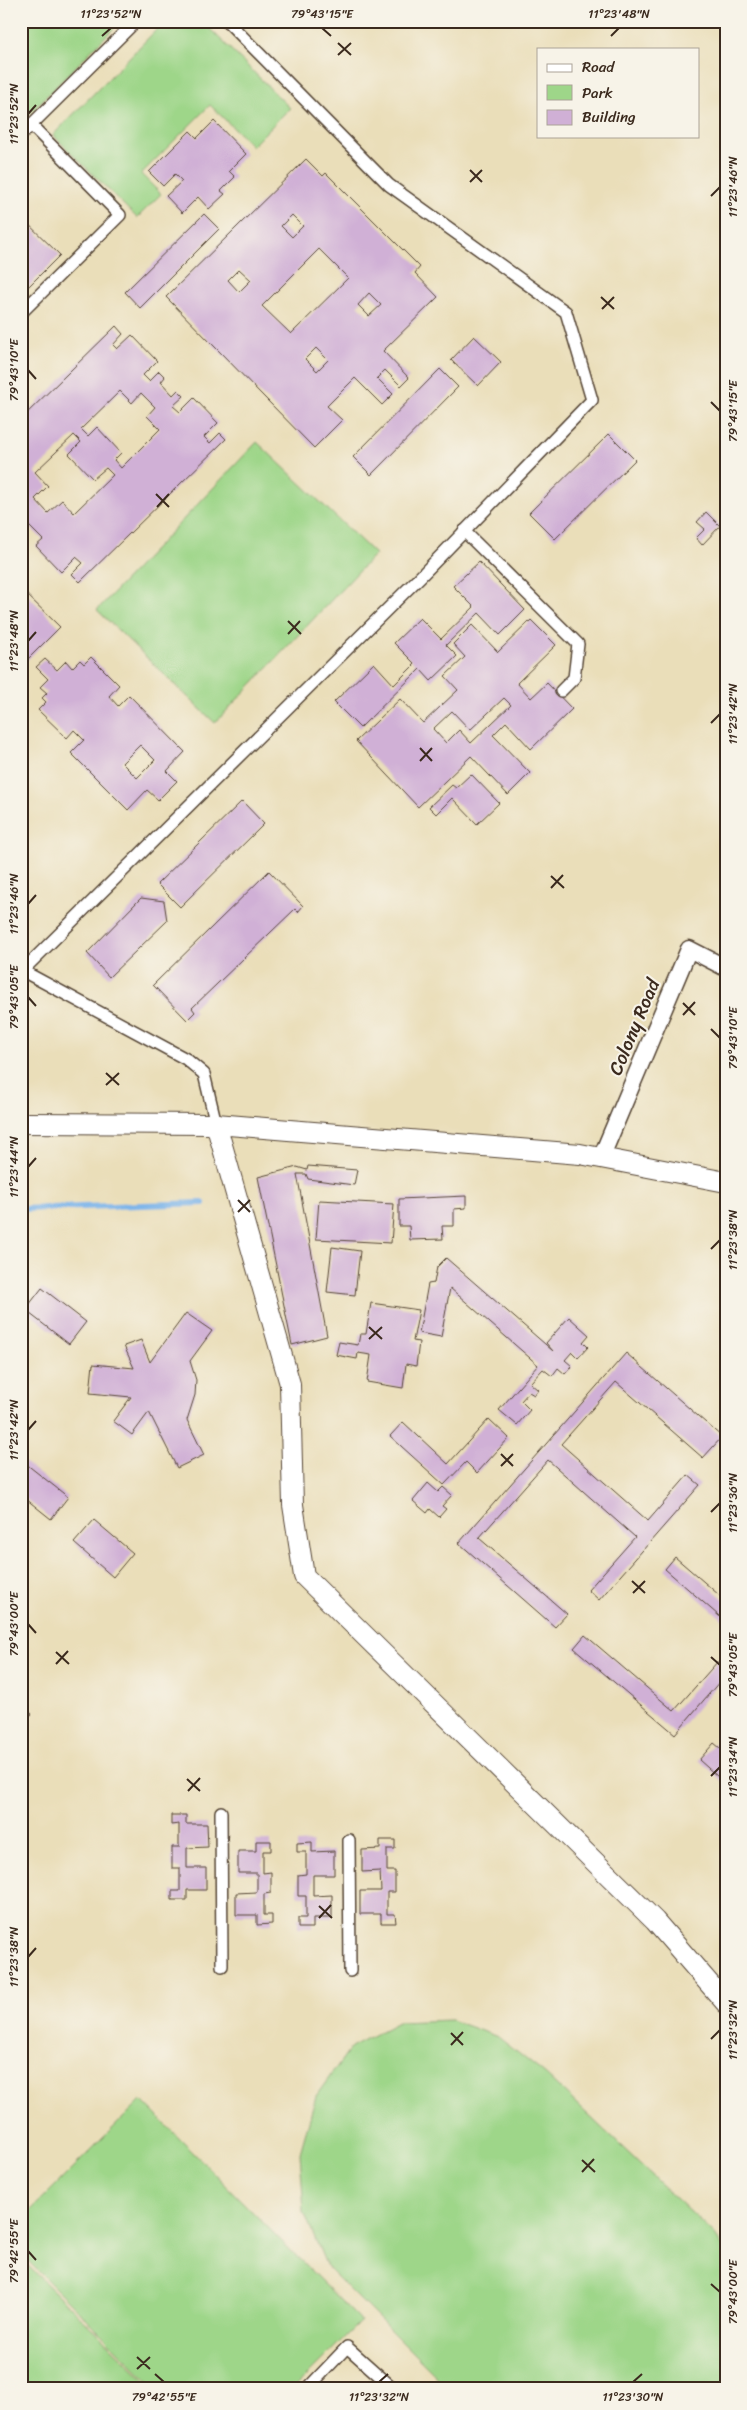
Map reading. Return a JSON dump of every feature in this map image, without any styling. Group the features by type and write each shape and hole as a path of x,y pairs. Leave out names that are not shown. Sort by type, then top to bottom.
{"street":[{"path":"21,135 136,21"},
{"path":"227,21 389,185 566,312 592,400 464,531 22,970 186,1059 204,1074 216,1124 290,1384 293,1505 304,1576 655,1921 726,2003"},
{"path":"21,313 120,215 31,125"},
{"path":"464,531 578,644 574,678 560,691"},
{"name":"Colony Road","path":"601,1158 689,949 726,968"},
{"path":"21,1123 216,1124 580,1154 726,1182"},
{"path":"221,1812 222,1966"},
{"path":"349,1840 350,1971"},
{"path":"307,2389 347,2347 394,2389"}],"green space":[{"path":"21,21 121,21 21,122"},
{"path":"165,21 202,21 290,108 252,146 210,105 141,174 161,194 137,218 53,135"},
{"path":"257,442 375,554 215,723 97,610"},
{"path":"451,2020 498,2037 546,2075 715,2235 726,2252 726,2389 449,2389 327,2267 304,2212 300,2153 316,2096 351,2047 398,2022"},
{"path":"141,2100 361,2321 293,2389 156,2389 21,2254 21,2220"},
{"path":"21,2259 154,2389 21,2389"}],"building":[{"path":"214,121 246,154 229,171 235,177 221,191 225,194 209,209 198,197 182,213 166,196 182,181 175,174 163,186 149,172 190,131 197,138"},
{"path":"306,159 323,176 326,173 420,267 415,273 438,297 383,351 409,378 401,386 385,370 377,378 393,394 382,405 355,378 327,406 342,420 314,448 166,297","holes":["292,215 303,226 292,237 281,226","319,249 348,278 291,334 262,306","239,269 251,280 239,292 228,280","369,293 381,305 369,316 358,305","316,348 328,360 317,371 305,359"]},
{"path":"204,214 219,229 140,308 125,292"},
{"path":"21,217 60,255 21,294"},
{"path":"116,326 123,334 113,345 117,349 132,335 157,361 143,375 149,381 159,371 165,377 161,382 173,395 178,390 184,396 173,406 180,412 194,398 218,423 204,437 210,443 220,433 226,439 80,582 72,574 83,563 76,557 61,572 36,546 43,540 21,518 21,419","holes":["120,391 132,403 141,393 155,407 147,416 160,429 121,468 114,460 121,453 97,427 88,436 81,429","74,435 81,442 69,454 93,479 106,468 113,475 74,513 62,500 48,513 35,499 48,486 35,472"]},
{"path":"474,336 501,362 478,386 451,360"},
{"path":"440,369 458,387 371,475 353,457"},
{"path":"609,434 635,460 555,539 529,513"},
{"path":"706,512 720,526 702,545 696,538 705,529 697,522"},
{"path":"479,562 525,610 500,635 479,613 446,645 457,656 431,681 420,669 360,728 334,702 374,663 394,685 415,664 394,643 420,618 441,639 474,607 453,586"},
{"path":"21,589 60,627 21,666"},
{"path":"531,620 556,645 517,683 531,698 547,683 572,709 531,749 506,722 493,735 530,773 508,795 471,756 418,807 356,741 400,699 423,723 458,690 445,676 465,657 453,644 472,625 498,652","holes":["504,698 511,705 471,743 459,730 446,743 433,729 452,711 470,730"]},
{"path":"91,657 119,685 109,696 118,706 129,695 185,752 167,771 177,781 158,800 147,790 128,810 71,753 84,740 74,730 67,738 38,710 46,702 42,698 47,693 40,687 48,679 36,667 45,659 57,670 66,661 72,668 80,660 84,664","holes":["140,745 155,760 137,778 122,763"]},
{"path":"471,774 499,803 477,824 452,798 436,814 429,807 452,785 456,788"},
{"path":"242,801 264,824 180,907 157,884"},
{"path":"269,871 303,906 298,912 295,909 192,1008 195,1012 187,1020 153,985"},
{"path":"141,898 164,901 167,921 109,977 87,953"},
{"path":"308,1166 357,1170 354,1185 308,1179 306,1174 297,1174 327,1336 292,1345 258,1177 297,1167 307,1170"},
{"path":"466,1196 466,1208 454,1209 454,1226 442,1226 443,1239 410,1240 409,1226 399,1226 399,1199"},
{"path":"319,1200 394,1204 391,1243 316,1239"},
{"path":"332,1247 360,1251 355,1295 327,1292"},
{"path":"446,1258 553,1351 546,1343 569,1317 589,1335 583,1342 588,1347 578,1358 572,1352 565,1360 572,1366 565,1374 558,1368 552,1376 543,1369 530,1383 538,1390 534,1395 529,1392 521,1401 530,1410 517,1425 499,1410 538,1365 450,1288 441,1337 419,1333 428,1284 434,1283 437,1267"},
{"path":"42,1288 86,1322 69,1344 25,1310"},
{"path":"371,1303 419,1310 413,1341 419,1342 416,1366 406,1364 403,1388 367,1382 371,1355 358,1353 357,1359 336,1355 339,1342 358,1345 360,1334 366,1334"},
{"path":"186,1313 212,1331 190,1361 196,1380 195,1395 187,1420 204,1455 177,1468 149,1412 132,1435 113,1421 131,1397 90,1393 93,1364 134,1368 124,1346 141,1340 150,1362"},
{"path":"626,1353 722,1437 703,1458 616,1382 561,1444 648,1521 688,1475 700,1485 599,1600 588,1590 635,1537 548,1460 479,1538 567,1614 555,1627 459,1543"},
{"path":"489,1419 509,1438 477,1473 466,1462 444,1485 390,1436 403,1422 448,1464"},
{"path":"21,1460 68,1497 51,1519 21,1495"},
{"path":"428,1483 438,1492 443,1487 452,1495 442,1506 446,1509 439,1517 430,1509 427,1513 413,1501"},
{"path":"94,1520 133,1553 113,1577 74,1543"},
{"path":"675,1557 726,1601 726,1622 665,1569"},
{"path":"585,1635 674,1711 726,1652 726,1674 675,1734 574,1648"},
{"path":"21,1703 32,1714 21,1725"},
{"path":"714,1743 726,1753 726,1784 699,1760"},
{"path":"171,1815 186,1815 186,1824 207,1824 208,1847 187,1848 187,1868 206,1868 206,1890 187,1890 187,1900 172,1900 172,1891 180,1891 180,1868 172,1868 172,1847 179,1847 179,1824 171,1825"},
{"path":"380,1840 395,1840 395,1849 387,1849 387,1871 395,1871 395,1892 387,1892 387,1914 395,1914 396,1923 381,1923 381,1914 360,1914 360,1891 381,1891 380,1871 362,1872 362,1850 380,1849"},
{"path":"256,1841 271,1841 271,1851 263,1851 263,1873 271,1872 271,1893 264,1894 264,1915 272,1915 272,1924 257,1925 257,1915 236,1915 236,1893 257,1892 257,1873 238,1873 238,1851 256,1851"},
{"path":"312,1842 312,1852 334,1851 334,1875 313,1875 313,1896 332,1895 332,1918 313,1918 313,1928 298,1928 298,1918 306,1918 306,1896 298,1896 298,1875 306,1874 306,1852 297,1852 297,1843"}],"waterway":[{"path":"21,1209 203,1203"}]}
